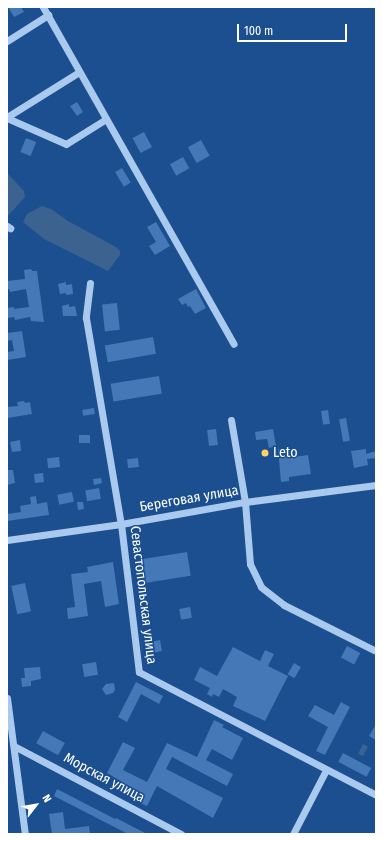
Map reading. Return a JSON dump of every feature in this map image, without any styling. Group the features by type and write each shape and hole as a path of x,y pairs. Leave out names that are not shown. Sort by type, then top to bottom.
{"street":[{"path":"43,7 234,344"},
{"path":"7,41 48,15"},
{"path":"7,117 79,72"},
{"path":"7,117 66,144 106,119"},
{"name":"Севастопольская улица","path":"90,282 86,318 121,524 139,672 376,795"},
{"path":"231,420 245,502 250,564 261,587 284,605 376,651"},
{"name":"Береговая улица","path":"7,540 121,524 245,502 376,485"},
{"path":"7,698 25,834"},
{"name":"Морская улица","path":"14,746 181,834"},
{"path":"293,834 326,770"}],"water":[{"path":"7,173 24,191 25,197 7,217"},
{"path":"42,206 51,209 68,221 116,247 120,251 120,255 108,271 44,239 23,222 27,214"},
{"path":"363,744 368,747 363,756 358,754"}],"building":[{"path":"8,7 21,7 24,12 14,17"},
{"path":"77,102 83,112 77,116 70,106"},
{"path":"144,132 152,147 141,153 133,138"},
{"path":"26,138 36,142 31,156 20,152"},
{"path":"201,140 210,156 197,163 188,147"},
{"path":"183,157 189,168 176,176 170,164"},
{"path":"122,168 131,183 124,187 115,172"},
{"path":"156,222 170,246 155,255 149,246 156,242 147,227"},
{"path":"31,269 32,271 37,271 44,322 31,321 30,317 15,320 14,317 8,318 7,308 14,307 14,309 29,307 26,289 10,292 9,289 7,289 7,281 25,279 24,270"},
{"path":"66,282 66,285 72,284 73,294 60,294 58,284"},
{"path":"196,289 206,308 195,314 190,306 188,307 186,303 182,305 178,299"},
{"path":"117,303 120,330 105,331 102,305"},
{"path":"69,304 69,307 75,306 77,316 63,316 62,306"},
{"path":"22,331 26,357 7,360 7,352 14,351 12,340 7,341 7,333"},
{"path":"153,337 156,354 108,362 105,346"},
{"path":"159,376 162,394 113,401 111,384"},
{"path":"24,401 25,403 30,402 32,414 7,418 7,407 18,406 17,402"},
{"path":"94,408 95,414 83,416 82,410"},
{"path":"328,410 330,424 323,425 321,411"},
{"path":"346,418 350,441 343,442 339,419"},
{"path":"216,429 218,445 209,446 207,430"},
{"path":"273,429 276,446 269,448 267,439 256,440 255,432"},
{"path":"79,435 90,435 90,443 79,443"},
{"path":"20,440 21,451 12,452 10,442"},
{"path":"286,448 287,458 308,455 311,474 289,477 289,481 281,482 278,449"},
{"path":"366,449 366,454 376,451 376,458 367,459 368,465 354,468 351,451"},
{"path":"59,457 60,467 48,468 47,458"},
{"path":"138,458 139,467 128,468 127,459"},
{"path":"7,470 13,470 15,483 7,485"},
{"path":"43,473 44,482 35,483 34,474"},
{"path":"101,478 102,483 94,485 93,479"},
{"path":"99,488 101,499 87,501 85,490"},
{"path":"72,492 74,502 59,505 57,495"},
{"path":"36,496 37,504 47,502 49,515 7,521 7,514 21,512 20,506 31,504 30,497"},
{"path":"77,502 83,502 84,509 78,510"},
{"path":"187,552 191,576 143,583 140,560"},
{"path":"113,562 119,604 105,607 101,581 84,584 88,616 68,619 67,608 75,607 71,574 88,572 87,567"},
{"path":"25,583 31,611 17,614 11,586"},
{"path":"190,607 192,618 181,620 179,609"},
{"path":"160,640 162,651 152,653 151,642"},
{"path":"347,646 360,653 354,665 341,657"},
{"path":"233,647 260,661 265,650 274,654 268,666 288,676 265,721 233,706 237,697 223,689 219,697 213,694 212,697 207,694 210,688 194,680 200,667 217,676"},
{"path":"96,662 98,675 84,677 82,664"},
{"path":"294,663 301,667 294,678 288,674"},
{"path":"40,667 41,679 31,681 31,686 22,687 21,678 25,678 24,668"},
{"path":"136,682 163,696 159,704 141,694 127,722 118,717"},
{"path":"114,683 115,690 113,693 106,695 102,689 106,684"},
{"path":"341,702 350,707 325,755 316,751 328,727 308,716 315,705 334,715"},
{"path":"214,720 224,725 222,727 243,738 232,760 212,749 206,760 233,774 227,786 172,757 166,769 223,798 213,818 157,786 147,806 140,803 144,795 107,773 123,742 135,748 123,770 147,782 167,743 197,757"},
{"path":"376,724 376,740 369,736"},
{"path":"43,731 65,743 58,755 36,743"},
{"path":"343,753 371,768 367,777 338,762"},
{"path":"57,789 147,834 128,834 54,796"},
{"path":"63,812 65,829 89,826 90,834 52,834 49,814"}],"place":[{"name":"Leto","path":"265,453"}]}
